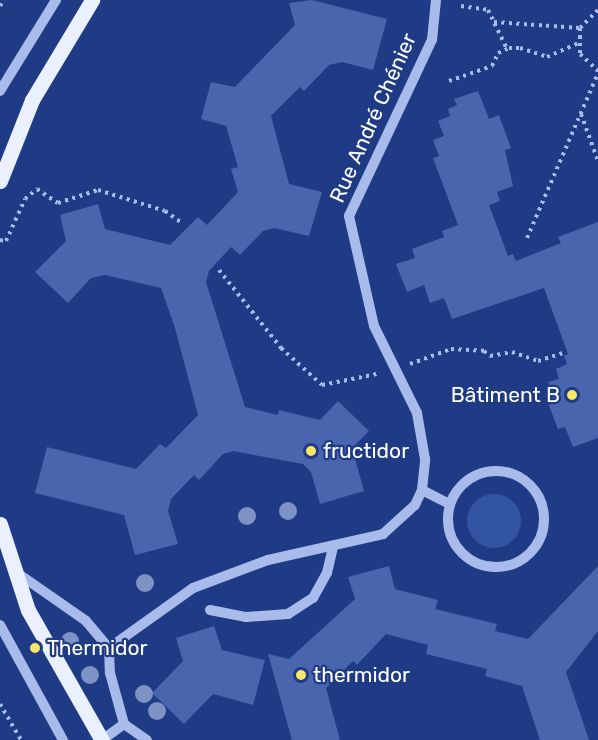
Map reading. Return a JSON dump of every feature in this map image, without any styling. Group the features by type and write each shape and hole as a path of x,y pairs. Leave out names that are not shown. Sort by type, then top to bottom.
{"main road":[{"path":"0,181 32,100 92,0"},
{"path":"0,524 13,570 46,645 102,740"}],"street":[{"path":"0,91 56,0"},
{"name":"Rue André Chénier","path":"109,648 193,588 268,560 383,534 415,505 422,490 425,459 417,413 374,326 349,216 432,40 436,0"},
{"path":"502,471 518,476 541,500 542,534 522,560 489,567 473,562 459,552 450,537 447,521 449,504 457,489 469,478 502,471"},
{"path":"422,490 449,504"},
{"path":"210,610 246,617 288,614 313,598 327,573 333,546"},
{"path":"13,570 86,621 109,648 110,672 124,724 147,740"},
{"path":"0,625 63,740"},
{"path":"102,740 124,724"}],"path":[{"path":"0,6 4,0"},
{"path":"461,6 488,10 507,49"},
{"path":"526,238 598,72 580,54 580,28 598,10"},
{"path":"494,22 580,28"},
{"path":"449,81 492,66 498,53 507,49 520,48 547,57 580,42"},
{"path":"580,114 598,161"},
{"path":"0,240 6,241 25,199 37,189 58,203 98,190 165,211 182,223"},
{"path":"219,270 281,348 322,385 396,370 451,349 484,351 490,356 512,352 538,361 566,352"},
{"path":"0,704 21,740"}],"shaded area":[{"path":"489,494 499,494 509,498 517,506 521,521 517,536 509,544 499,548 489,548 479,544 471,536 467,526 467,516 471,506 479,498"}],"building":[{"path":"312,0 387,19 373,70 342,62 329,65 304,91 300,87 271,116 289,184 322,192 309,236 274,228 263,231 240,255 231,247 209,271 206,282 245,407 278,415 279,410 320,420 338,401 369,431 352,448 364,491 320,504 311,472 303,464 233,451 223,454 199,480 194,475 171,499 168,511 178,544 135,555 124,515 35,493 47,447 136,469 160,444 166,448 198,415 175,328 161,288 105,275 91,278 68,303 35,272 66,241 60,215 98,204 105,229 170,245 198,217 207,225 238,192 231,169 238,167 226,126 201,119 211,82 235,87 295,25 289,3"},
{"path":"478,91 489,119 499,115 511,148 505,150 513,186 497,192 500,201 489,205 508,256 513,254 516,261 561,243 558,237 598,222 598,438 573,447 565,427 558,429 545,395 552,392 548,382 559,379 556,369 567,364 564,356 568,354 544,288 452,319 444,298 430,303 424,285 407,292 396,264 415,258 412,249 444,237 442,231 458,225 433,158 439,156 433,140 444,136 438,121 450,116 448,109 457,105 454,99"},
{"path":"389,566 395,589 438,600 435,609 497,624 495,631 528,639 598,566 598,631 566,672 589,740 540,740 522,686 485,676 487,669 426,654 428,645 386,634 357,665 353,661 326,688 340,740 292,740 268,654 289,659 355,599 348,577"},
{"name":"thermidor","path":"214,626 222,650 265,660 253,705 213,694 184,724 152,693 183,661 176,638"}],"place":[{"name":"Bâtiment B","path":"572,395"},
{"name":"fructidor","path":"311,451"},
{"name":"Thermidor","path":"35,648"},
{"name":"thermidor","path":"301,675"}]}
